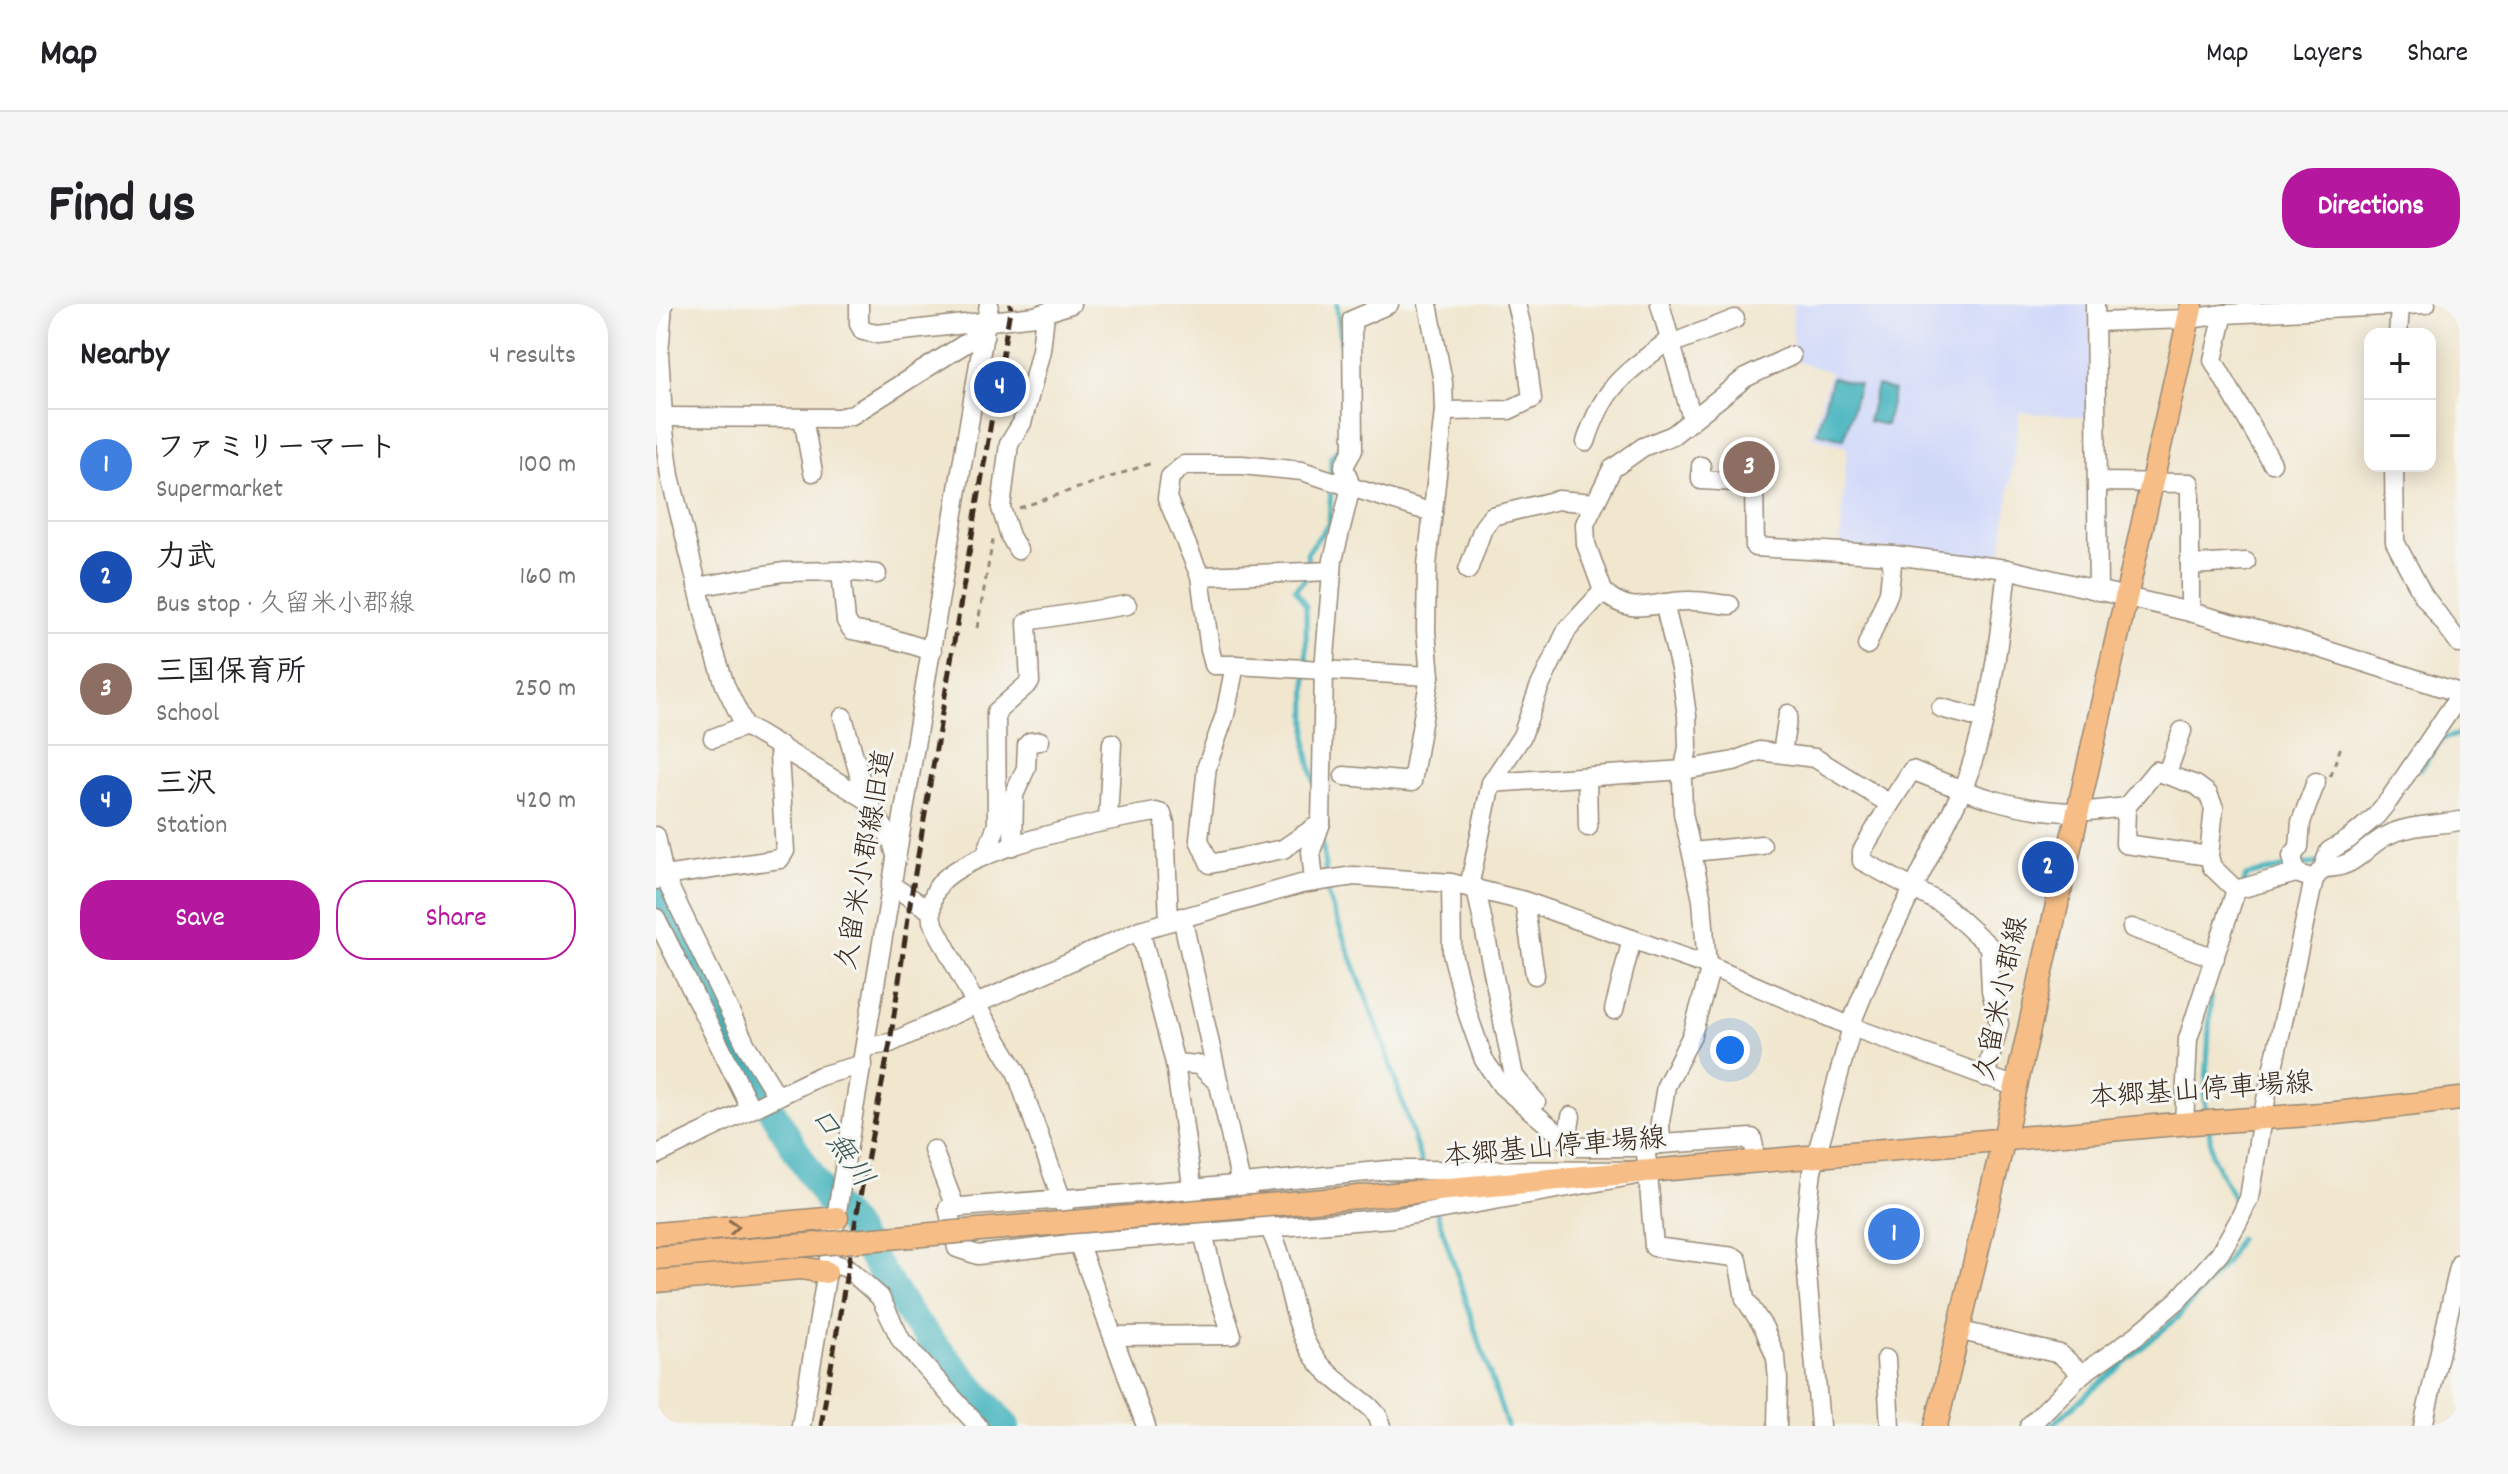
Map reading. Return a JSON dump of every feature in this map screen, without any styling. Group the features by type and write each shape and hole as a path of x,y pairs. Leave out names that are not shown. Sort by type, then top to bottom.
{"main road":[{"name":"久留米小郡線","path":"1936,1426 2016,1087 2190,312"},
{"name":"本郷基山停車場線","path":"656,1258 2336,1113 2460,1099"},
{"path":"656,1234 837,1218"},
{"path":"656,1281 828,1267"}],"street":[{"path":"663,304 658,353 663,477 725,685 745,726 866,799"},
{"path":"859,304 859,324 870,334 986,320 1071,304"},
{"path":"1314,882 1311,851 1321,823 1324,669 1332,571 1351,487 1344,466 1353,450 1352,320 1389,304"},
{"path":"1344,776 1412,782 1430,676 1426,591 1444,411 1443,382 1428,304"},
{"path":"1444,411 1509,410 1532,399 1524,336 1516,304"},
{"path":"1660,304 1692,419"},
{"path":"2098,591 2096,313 2224,314 2426,304"},
{"path":"2398,328 2400,307"},
{"path":"1018,550 1002,513 1009,444 1022,423 1041,350 1039,311"},
{"path":"2224,314 2213,360 2272,463"},
{"path":"1586,442 1593,419 1609,390 1670,342 1735,319"},
{"path":"661,427 852,415 971,340 986,320"},
{"name":"久留米小郡線旧道","path":"801,1426 986,320"},
{"path":"1730,605 1690,600 1628,607 1613,601 1603,591 1586,544 1585,524 1612,469 1643,447 1673,435 1745,378 1791,356"},
{"path":"803,418 813,472"},
{"path":"1430,676 1214,665 1200,576 1167,498 1170,477 1184,465 1242,465 1302,471 1433,513"},
{"path":"1701,466 1701,480 1754,483 1755,547 1893,555 2007,569 2294,640 2460,694 2389,800 2349,839 2329,851 2319,873 2262,1118 2249,1198 2220,1253 2178,1300 2137,1335 2082,1374 2029,1426"},
{"path":"2394,472 2395,542 2423,595 2460,644"},
{"path":"2099,482 2190,483 2190,612"},
{"path":"1468,570 1483,528 1492,516 1558,500 1595,503"},
{"path":"1867,645 1889,592 1893,555"},
{"path":"2190,565 2246,562"},
{"path":"1820,1426 1804,1239 1816,1157 1851,1026 1876,963 1973,764 2000,630 2007,569"},
{"path":"841,571 846,621 852,630 932,651"},
{"path":"1200,576 1332,571"},
{"path":"697,587 783,572 877,574"},
{"path":"1569,1129 1502,1086 1484,1060 1468,1015 1452,953 1491,783 1522,736 1539,688 1567,630 1603,591"},
{"path":"1664,603 1681,673 1687,716 1683,813 1702,900 1709,967 1692,1035 1666,1086 1653,1146 1654,1247 1738,1260 1745,1299 1764,1328 1776,1358 1777,1426"},
{"path":"985,856 997,825 996,712 1030,682 1027,623 1127,605"},
{"path":"1235,665 1225,715 1207,766 1199,840 1210,864 1283,849 1321,823"},
{"path":"1941,708 1983,719"},
{"path":"1782,753 1788,714"},
{"path":"843,717 866,799 892,841 896,857"},
{"path":"713,738 745,726"},
{"path":"2167,773 2182,731"},
{"path":"1013,846 1014,795 1026,768 1027,745 1040,741"},
{"path":"1108,820 1112,743"},
{"path":"660,878 780,859 785,851 781,746"},
{"path":"1491,783 1684,770 1734,761 1759,751 1815,758 1890,804"},
{"path":"1985,1077 1999,1024 1991,990 1989,946 1944,905 1862,861 1862,851 1912,770 1962,791 2013,806 2076,812 2126,807"},
{"path":"2209,856 2125,844 2126,807 2156,771 2196,785 2208,794 2214,808 2209,856 2212,867 2236,890"},
{"path":"1587,777 1588,827"},
{"path":"2296,873 2292,856 2299,847 2301,822 2316,782"},
{"path":"1146,1426 1016,1071 976,1005 932,921 931,911 936,889 965,866 985,856 1108,820 1156,812 1162,814 1176,919 1220,1086 1241,1184 1270,1228 1304,1338 1313,1356 1370,1407 1378,1416 1381,1426"},
{"path":"2236,890 2296,873 2319,873 2337,868 2353,862 2384,837 2402,830 2460,821"},
{"path":"656,836 660,878 746,1045 777,1096"},
{"path":"1692,852 1762,845"},
{"path":"656,1155 864,1055 1140,930 1314,882 1354,876 1465,886 1524,901 1709,967 1851,1026 2016,1087"},
{"path":"891,885 931,911"},
{"path":"1465,886 1514,1076 1529,1096 1569,1129 1577,1147 1653,1146 1752,1138 1754,1147"},
{"path":"2184,1124 2188,1039 2236,890"},
{"path":"1524,901 1535,975"},
{"path":"656,918 751,1109"},
{"path":"2132,928 2215,958"},
{"path":"1115,1336 1232,1335 1216,1286 1192,1189 1175,1063 1140,930"},
{"path":"1614,1010 1632,939"},
{"path":"1175,1063 1199,1065 1220,1086"},
{"path":"933,1150 955,1207"},
{"path":"1388,1170 1652,1171 1392,1218 1078,1243 978,1255 957,1248 948,1208 1388,1170"},
{"path":"2423,1426 2460,1263"},
{"path":"828,1267 847,1268 880,1297 901,1340 978,1426"},
{"path":"1957,1330 2060,1354 2082,1374"},
{"path":"1886,1359 1890,1426"}],"path":[{"path":"977,628 997,515 1152,463"}],"shaded area":[{"path":"1793,304 2089,304 2093,418 2020,412 2001,553 1992,560 1840,546 1847,447 1811,437 1830,372 1795,361 1792,352"}],"water":[{"path":"1832,377 1859,385 1844,439 1817,432"},
{"path":"1877,386 1894,391 1886,425 1868,421"}],"waterway":[{"path":"1337,304 1344,371"},
{"path":"1331,476 1331,457 1347,439"},
{"path":"1308,568 1307,553 1329,523 1331,486"},
{"path":"1307,577 1295,589 1306,606 1307,749 1314,782"},
{"path":"2421,769 2442,739 2460,734"},
{"path":"1322,839 1328,896 1386,1050 1422,1165"},
{"path":"2243,884 2246,876 2318,863"},
{"name":"口無川","path":"656,884 738,1056 828,1202 848,1221 913,1320 1006,1426"},
{"path":"2207,1115 2205,1099 2211,997"},
{"path":"2209,1129 2212,1155 2238,1208"},
{"path":"1437,1213 1507,1426"},
{"path":"2050,1426 2179,1316 2226,1262 2239,1238"}],"railway":[{"path":"821,1426 858,1207 890,1043 911,897 1011,304"}],"place":[{"name":"三沢","path":"1000,387"},
{"name":"三国保育所","path":"1749,467"},
{"name":"力武","path":"2048,867"},
{"name":"ファミリーマート","path":"1894,1234"}]}
